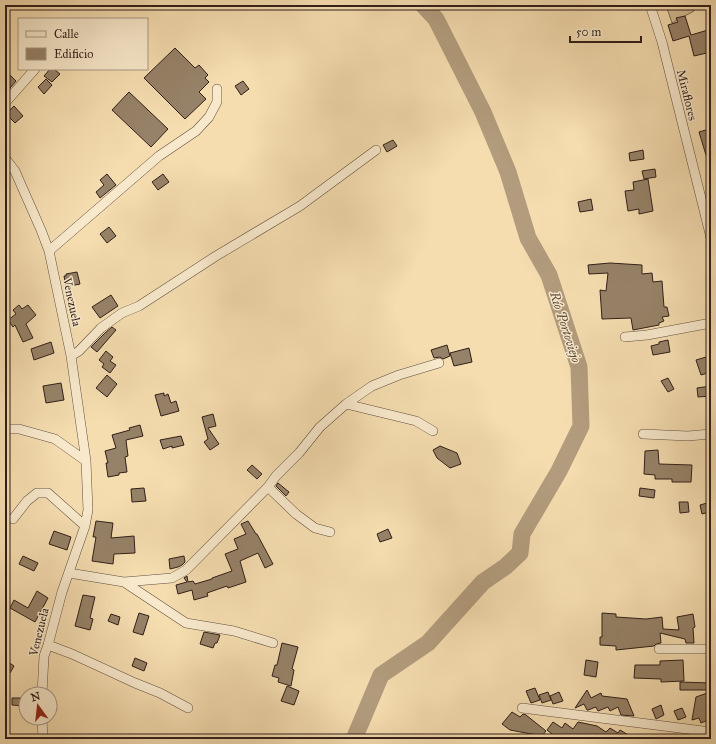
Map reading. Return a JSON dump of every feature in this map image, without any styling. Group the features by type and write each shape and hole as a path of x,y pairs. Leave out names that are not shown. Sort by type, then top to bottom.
{"street":[{"name":"Miraflores","path":"650,5 662,42 711,238"},
{"path":"5,103 34,70"},
{"path":"49,251 159,156 196,131 209,117 217,102 217,89"},
{"path":"71,356 78,352 101,328 122,313 139,306 216,256 300,206 376,150"},
{"name":"Venezuela","path":"5,158 15,171 49,251 71,356 86,461 88,510 62,592 44,656 42,686"},
{"path":"625,337 647,335 711,323"},
{"path":"69,573 124,582 172,578 186,570 268,487 276,476 299,453 320,428 346,404 372,386 399,375 438,363"},
{"path":"346,404 416,421 433,431"},
{"path":"5,429 19,428 56,439 86,461"},
{"path":"643,434 688,436 711,434"},
{"path":"268,487 296,514 315,528 330,532"},
{"path":"13,519 27,501 37,493 48,493 84,526"},
{"path":"124,582 186,623 234,631 273,643"},
{"path":"48,645 160,693 188,708"},
{"path":"659,649 711,649"},
{"path":"522,708 711,732"},
{"path":"42,726 43,739"}],"shaded area":[{"path":"666,5 692,5 694,11 672,23"}],"building":[{"path":"685,16 691,35 708,30 711,40 711,52 694,56 689,36 673,41 668,25 678,22 676,18"},
{"path":"175,48 195,68 199,65 208,75 205,78 209,82 199,92 206,99 185,119 144,78"},
{"path":"5,70 16,81 5,94"},
{"path":"49,70 55,70 60,74 52,82 44,76"},
{"path":"46,79 52,85 44,94 38,87"},
{"path":"243,81 249,89 241,95 235,86"},
{"path":"129,92 168,129 151,147 112,110"},
{"path":"14,106 23,116 15,123 6,114"},
{"path":"709,129 711,136 711,165 709,165 699,132"},
{"path":"393,140 397,146 387,152 383,145"},
{"path":"643,150 644,159 630,161 629,153"},
{"path":"655,169 656,177 644,179 642,171"},
{"path":"107,174 116,185 100,198 96,192 104,185 100,180"},
{"path":"163,174 169,182 158,190 152,182"},
{"path":"648,179 653,211 639,214 639,209 628,211 625,191 634,190 633,182"},
{"path":"591,199 593,210 580,212 578,202"},
{"path":"109,227 116,236 107,243 100,234"},
{"path":"610,263 642,265 642,274 652,273 653,282 662,281 664,307 667,307 669,316 662,317 664,321 659,323 659,325 633,330 631,318 602,319 600,290 606,291 608,273 589,274 588,265"},
{"path":"77,272 80,284 66,287 64,276 66,276 66,274"},
{"path":"111,295 118,306 100,318 92,307"},
{"path":"19,305 22,309 28,305 36,315 26,324 33,338 23,342 15,325 13,327 8,320 16,314 13,310"},
{"path":"112,327 116,330 97,352 91,347"},
{"path":"668,340 670,352 653,355 651,346"},
{"path":"51,342 54,353 34,360 31,349"},
{"path":"447,345 450,356 443,359 440,357 434,358 431,350"},
{"path":"469,348 472,362 454,366 450,353"},
{"path":"106,351 113,357 110,361 116,365 110,373 102,367 104,364 99,360"},
{"path":"706,357 711,372 701,375 696,360"},
{"path":"107,375 117,384 107,397 96,388"},
{"path":"668,378 674,389 668,392 661,381"},
{"path":"61,383 64,400 46,403 43,386"},
{"path":"711,386 711,396 698,397 697,388"},
{"path":"164,393 164,396 168,394 171,403 176,401 179,411 161,416 155,395"},
{"path":"213,414 216,426 208,428 219,444 210,450 204,442 208,439 202,417"},
{"path":"140,425 143,436 126,440 128,456 125,457 127,472 108,477 106,463 108,463 105,451 116,448 112,435 130,430 129,428"},
{"path":"181,436 184,445 172,448 172,446 163,449 160,440"},
{"path":"440,446 457,453 461,464 450,468 437,458 433,450"},
{"path":"658,450 659,464 692,465 691,482 672,482 672,479 655,479 655,475 644,474 645,451"},
{"path":"252,465 262,474 257,479 247,470"},
{"path":"278,483 289,492 286,496 276,486"},
{"path":"144,488 146,501 132,502 131,489"},
{"path":"640,488 655,490 654,498 639,496"},
{"path":"679,502 688,502 689,512 680,513"},
{"path":"707,503 709,512 702,514 700,505"},
{"path":"96,521 113,523 111,538 134,536 135,553 114,554 113,564 92,561 96,537 93,537"},
{"path":"248,521 257,534 273,564 265,568 258,553 240,561 246,582 228,588 227,586 207,593 208,596 194,600 192,590 178,594 176,585 187,582 184,578 187,576 188,582 193,581 195,584 232,571 225,554 238,549 234,539 246,534 241,524"},
{"path":"388,529 392,538 380,542 377,534"},
{"path":"54,531 71,537 67,550 49,544"},
{"path":"23,556 38,563 34,571 19,564"},
{"path":"184,556 185,562 182,565 170,569 169,559"},
{"path":"37,591 48,598 35,622 10,608 14,600 28,608"},
{"path":"83,595 95,597 90,618 93,619 90,630 75,626"},
{"path":"139,613 149,616 143,635 133,632"},
{"path":"602,613 616,614 616,617 646,619 662,617 663,629 679,630 677,617 693,614 695,627 693,628 694,643 686,643 685,639 660,633 661,643 654,646 616,650 616,646 600,645 600,637 602,637"},
{"path":"111,614 120,617 118,625 108,621"},
{"path":"204,632 220,635 213,648 200,644"},
{"path":"282,643 298,647 292,669 294,670 291,686 278,682 279,678 272,676 275,665 277,665"},
{"path":"135,658 147,663 144,671 132,666"},
{"path":"5,660 14,666 10,673 5,670"},
{"path":"586,660 598,662 596,677 584,675"},
{"path":"683,660 684,681 661,682 661,679 634,678 635,665 660,665 660,661"},
{"path":"680,682 711,683 711,690 680,690"},
{"path":"287,686 299,691 294,705 281,701"},
{"path":"535,688 540,700 531,703 526,691"},
{"path":"587,690 591,698 601,693 602,696 627,699 634,716 621,715 618,707 610,711 608,707 598,711 596,707 587,710 584,704 575,708"},
{"path":"548,692 551,700 542,703 539,695"},
{"path":"559,692 563,701 553,704 550,696"},
{"path":"710,692 707,708 711,708 711,719 701,723 699,718 692,720 696,697"},
{"path":"12,698 18,698 18,705 12,705"},
{"path":"661,705 664,715 656,719 652,709"},
{"path":"682,708 686,717 678,720 674,711"},
{"path":"512,712 520,717 523,714 526,715 546,731 542,736 510,730 502,724"},
{"path":"553,722 562,728 565,723 573,729 578,722 597,726 606,732 610,728 618,733 620,730 635,739 595,739 590,736 587,739 580,734 578,739 557,738 547,730"}],"waterway":[{"name":"Río Portoviejo","path":"354,739 381,675 428,643 483,582 505,567 520,553 522,534 559,471 581,426 579,367 549,275 528,238 508,172 483,112 436,19 423,5"}]}
